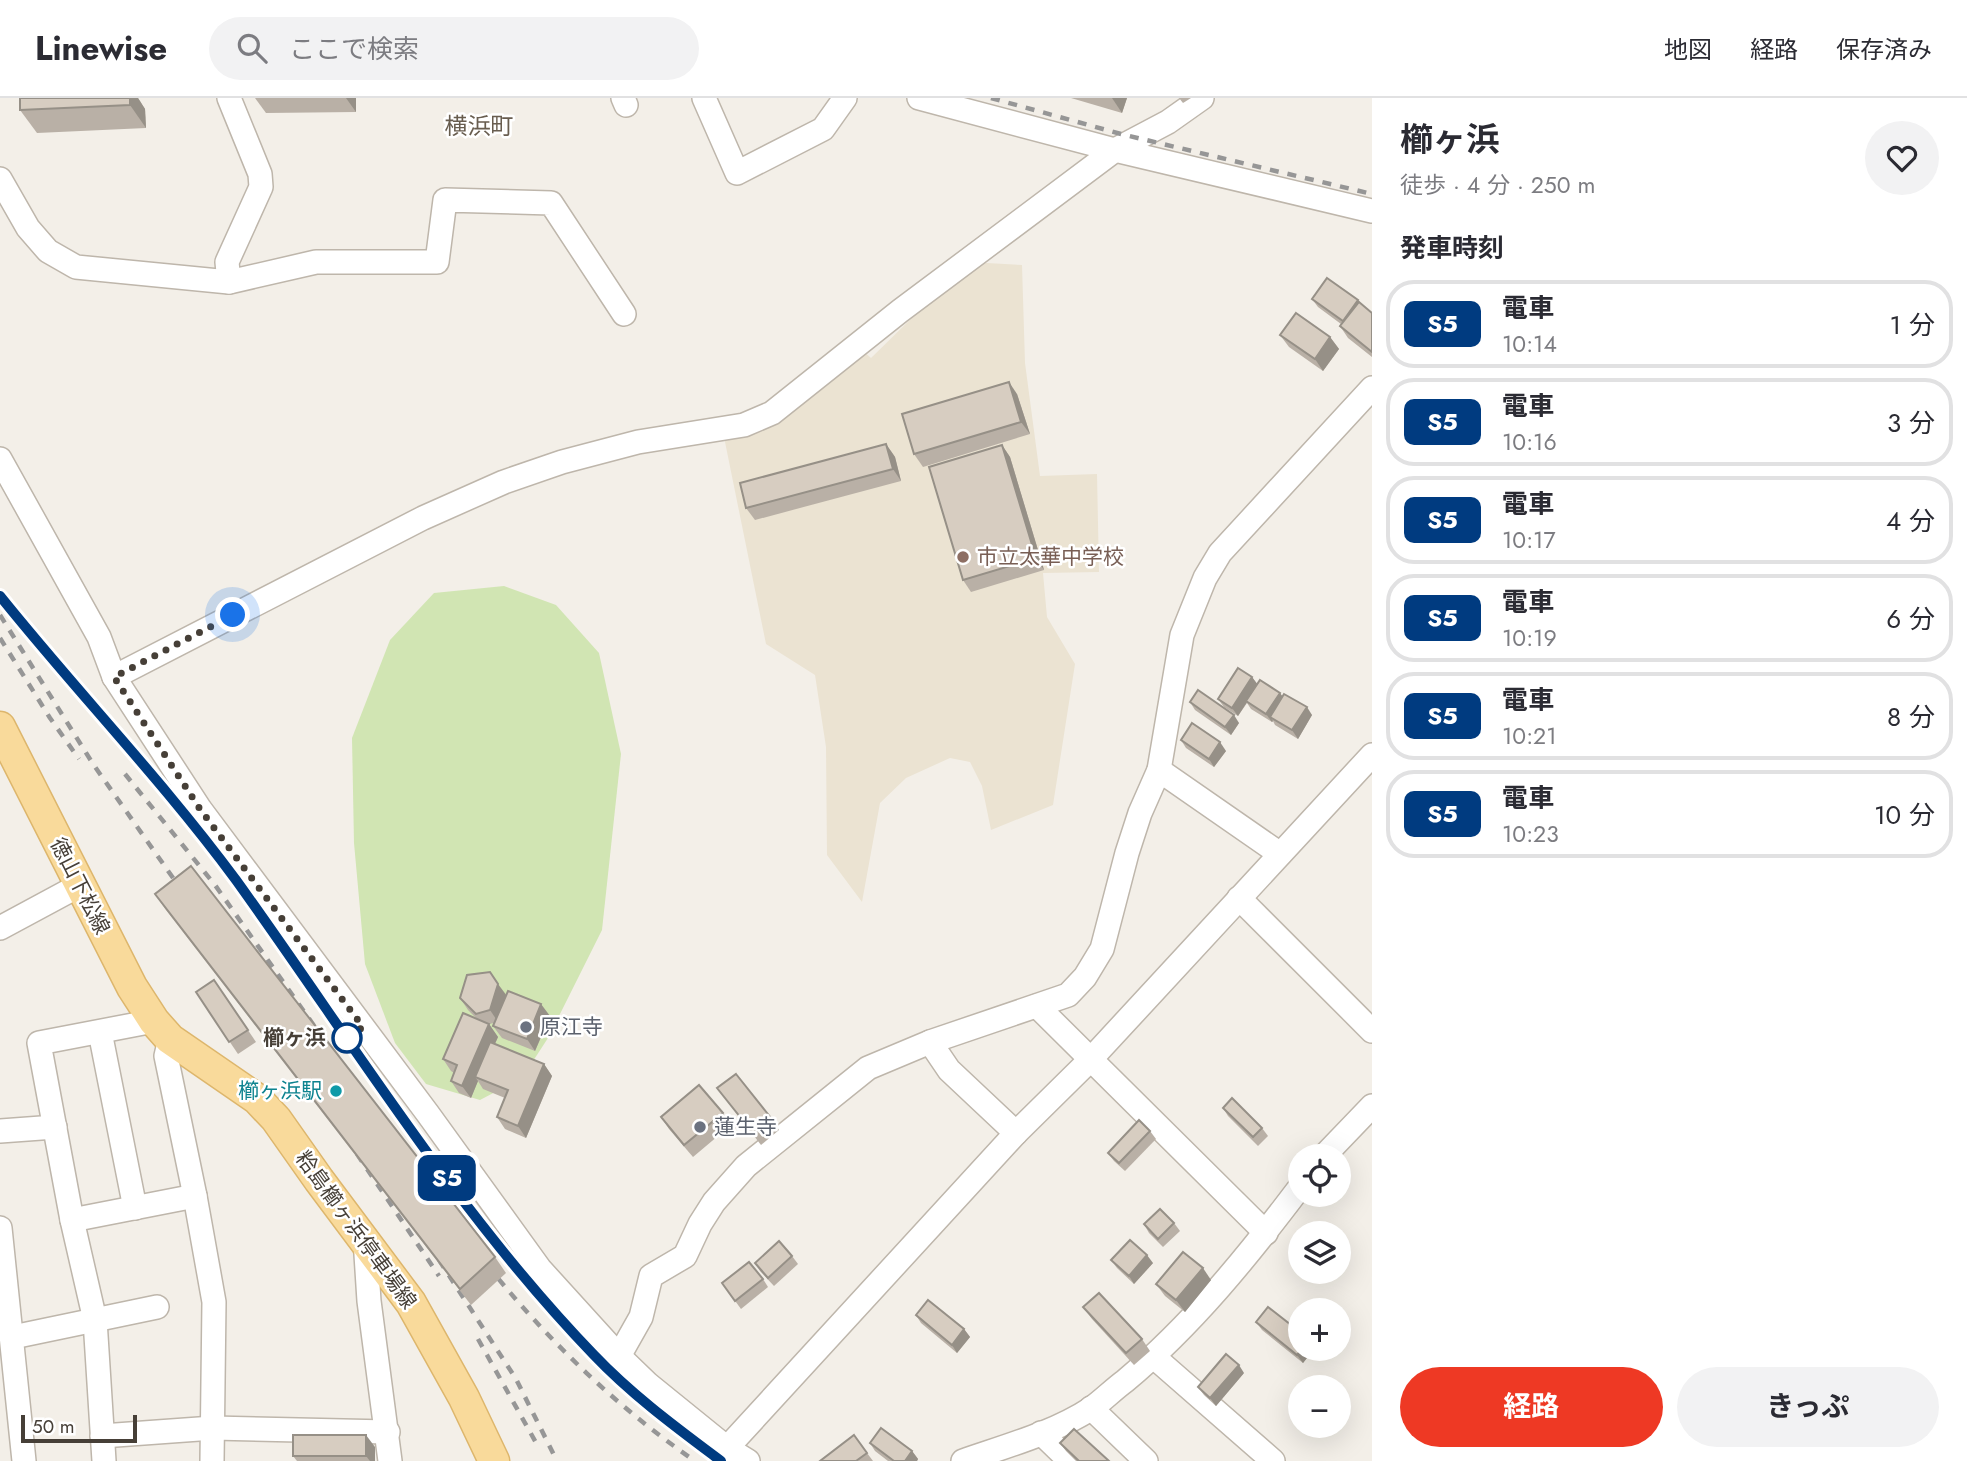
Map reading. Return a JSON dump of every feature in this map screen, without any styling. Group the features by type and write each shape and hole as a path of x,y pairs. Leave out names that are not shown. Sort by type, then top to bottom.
{"main road":[{"name":"徳山下松線","path":"0,727 132,988 162,1030"},
{"name":"粭島櫛ヶ浜停車場線","path":"162,1030 249,1093 276,1119 318,1180 411,1303 464,1398 494,1461"}],"street":[{"path":"229,98 260,174 261,187 227,262 229,282"},
{"path":"704,98 737,173 823,129 845,98"},
{"path":"919,98 1115,150 1372,211"},
{"path":"114,677 423,518 504,482 562,462 638,442 734,427 772,413 900,310 1115,150 1168,122 1202,98"},
{"path":"0,179 28,228 48,251 76,267 229,282 316,262 437,262 445,200 551,203 624,314"},
{"path":"619,1356 641,1317 652,1276 685,1256 714,1202 746,1166 868,1068 930,1042 1068,995 1085,977 1102,949 1127,853 1140,813 1159,770 1182,635 1205,578 1220,553 1372,388"},
{"path":"0,459 99,637 114,677 200,809 540,1269 619,1356 649,1384 727,1448 748,1461"},
{"path":"727,1448 1016,1133 1091,1059 1372,755"},
{"path":"1159,770 1280,854"},
{"path":"0,928 80,886"},
{"path":"1239,898 1372,1031"},
{"path":"1038,1006 1266,1233"},
{"path":"104,1461 95,1320 72,1220 39,1043 100,1032 162,1030 214,1302 212,1461"},
{"path":"100,1032 135,1208"},
{"path":"930,1042 949,1070 1016,1133"},
{"path":"1335,1144 1372,1106"},
{"path":"0,1131 55,1127"},
{"path":"72,1220 195,1196"},
{"path":"963,1461 1041,1433 1091,1408 1154,1357 1205,1303 1266,1233 1288,1203"},
{"path":"0,1228 24,1461"},
{"path":"365,1239 369,1301 390,1461"},
{"path":"13,1337 157,1307"},
{"path":"1154,1357 1273,1461"},
{"path":"1091,1408 1146,1461"},
{"path":"103,1436 213,1428 388,1432"},
{"path":"1041,1433 1070,1461"}],"shaded area":[{"path":"969,262 1022,265 1025,363 1040,476 1097,474 1099,572 1043,573 1047,617 1075,664 1053,805 991,830 982,786 970,762 950,758 906,778 880,803 862,902 827,855 826,747 815,675 766,644 724,437 812,397 862,350 871,358"}],"green space":[{"path":"504,586 556,605 599,653 621,754 602,930 548,1038 522,1078 480,1100 426,1084 395,1043 365,964 354,843 352,738 390,640 434,593"}],"building":[{"path":"20,98 130,98 130,105 20,110"},
{"path":"1327,278 1358,300 1343,321 1312,299"},
{"path":"1359,302 1372,313 1372,352 1340,326"},
{"path":"1296,313 1330,337 1315,359 1280,335"},
{"path":"1009,382 1021,422 914,454 902,414"},
{"path":"886,444 893,469 746,508 740,483"},
{"path":"1002,445 1036,558 963,580 929,467"},
{"path":"1238,668 1252,677 1232,708 1218,699"},
{"path":"1260,680 1280,693 1266,714 1246,701"},
{"path":"1198,690 1234,715 1225,727 1190,702"},
{"path":"1284,694 1307,707 1292,730 1270,717"},
{"path":"1192,723 1220,742 1209,759 1181,740"},
{"name":"櫛ヶ浜駅","path":"191,866 495,1257 460,1289 155,894"},
{"path":"490,972 498,984 490,1010 476,1014 460,998 467,975"},
{"path":"214,980 248,1030 229,1042 196,992"},
{"path":"508,991 541,1004 527,1039 493,1026"},
{"path":"463,1013 489,1024 462,1086 451,1081 457,1065 443,1059"},
{"path":"490,1042 544,1064 518,1126 497,1117 508,1090 475,1077"},
{"path":"736,1074 771,1118 753,1133 717,1088"},
{"path":"699,1085 723,1113 684,1145 661,1117"},
{"path":"1232,1098 1262,1128 1253,1137 1223,1108"},
{"path":"1139,1120 1150,1131 1119,1163 1108,1153"},
{"path":"1160,1209 1174,1223 1158,1239 1144,1224"},
{"path":"1130,1240 1147,1255 1129,1276 1111,1260"},
{"path":"779,1241 792,1256 768,1278 755,1263"},
{"path":"1183,1252 1203,1268 1176,1300 1156,1284"},
{"path":"749,1262 763,1279 735,1301 722,1283"},
{"path":"1099,1293 1142,1339 1126,1353 1083,1307"},
{"path":"928,1300 964,1329 952,1345 916,1315"},
{"path":"1268,1307 1288,1323 1288,1348 1256,1322"},
{"path":"1226,1354 1239,1365 1210,1398 1198,1387"},
{"path":"881,1428 912,1451 905,1461 894,1461 870,1443"},
{"path":"1074,1429 1109,1461 1079,1461 1060,1443"},
{"path":"293,1435 366,1435 366,1456 293,1456"},
{"path":"854,1435 867,1453 856,1461 820,1461"}],"railway":[{"path":"991,98 1121,134 1372,194"},
{"path":"0,596 205,840 450,1183 543,1300 624,1384 721,1461"},
{"path":"0,615 93,764 185,895"},
{"path":"0,638 79,759"},
{"path":"125,774 215,885 317,1030"},
{"path":"357,1154 439,1276"},
{"path":"439,1260 516,1379 557,1461"},
{"path":"487,1265 534,1320 610,1395 695,1461"},
{"path":"478,1339 539,1448"}],"train":[{"name":"S5","path":"0,596 44,652 200,831 476,1219 544,1301 597,1358 665,1419 721,1461"}],"place":[{"name":"市立太華中学校","path":"963,557"},
{"name":"原江寺","path":"526,1027"},
{"name":"櫛ヶ浜","path":"347,1038"},
{"name":"櫛ヶ浜駅","path":"336,1091"},
{"name":"蓮生寺","path":"700,1127"}],"district":[{"name":"横浜町","path":"479,126"}],"route":[{"path":"233,615 114,677 200,809 363,1027 347,1038"}]}
